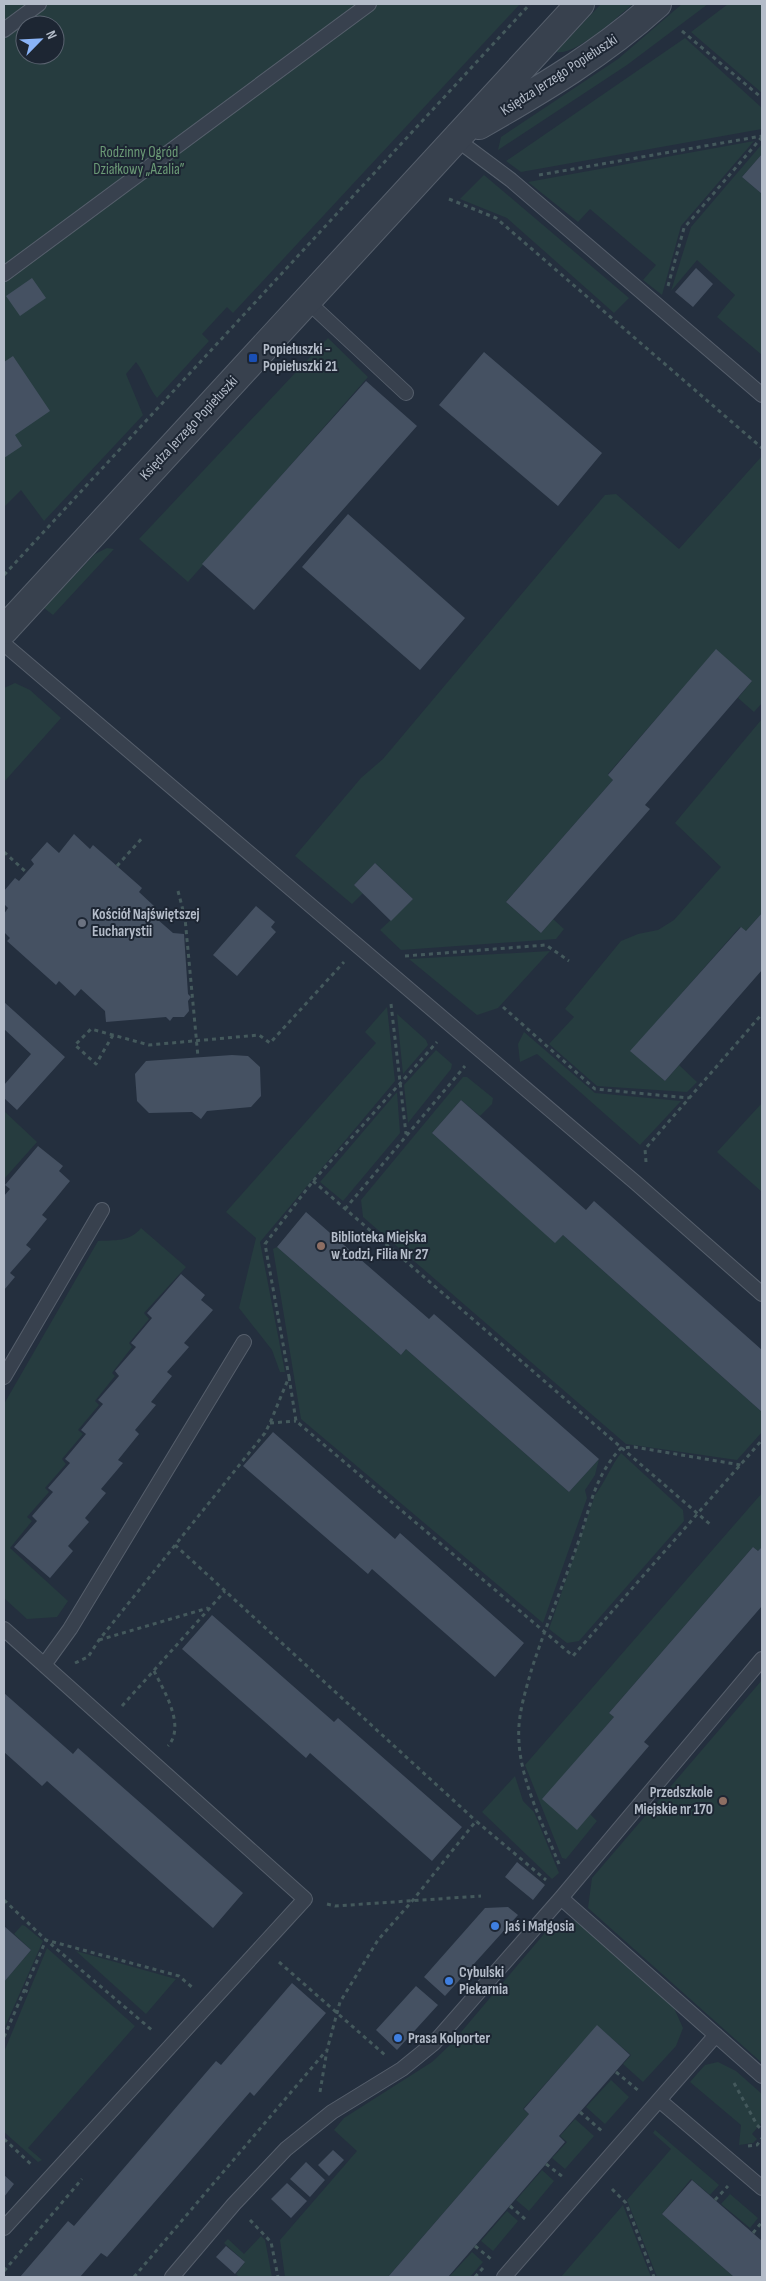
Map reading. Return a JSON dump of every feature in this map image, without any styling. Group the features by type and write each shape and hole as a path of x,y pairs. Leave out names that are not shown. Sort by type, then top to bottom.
{"street":[{"name":"Księdza Jerzego Popiełuszki","path":"4,630 580,4"},
{"name":"Księdza Jerzego Popiełuszki","path":"456,139 542,89 590,58 658,4"}],"lane":[{"path":"4,30 39,4"},
{"path":"4,274 369,4"},
{"path":"456,139 510,180 762,395"},
{"path":"306,300 406,393"},
{"path":"4,644 636,1183 762,1294"},
{"path":"4,1377 102,1210"},
{"path":"44,1665 70,1629 244,1342"},
{"path":"4,1628 305,1899 4,2228"},
{"path":"180,2274 234,2204 286,2149 332,2112 402,2069 434,2043 562,1897 762,1660"},
{"path":"562,1897 762,2076"},
{"path":"504,2277 716,2035"},
{"path":"659,2100 762,2188"}],"path":[{"path":"4,575 530,4"},
{"path":"682,31 762,98"},
{"path":"510,180 762,137"},
{"path":"662,309 684,228 762,137"},
{"path":"449,199 496,218 762,448"},
{"path":"118,866 143,837"},
{"path":"4,852 26,872"},
{"path":"178,891 185,918 198,1057"},
{"path":"401,957 546,945 569,961"},
{"path":"113,1035 96,1064 76,1046 92,1030 113,1035 149,1045 259,1035 270,1043 344,961"},
{"path":"391,1003 406,1135"},
{"path":"503,1008 595,1089 688,1098"},
{"path":"647,1170 645,1148 762,1014"},
{"path":"344,1209 478,1050"},
{"path":"313,1182 712,1526"},
{"path":"289,1377 296,1421 573,1656 762,1440"},
{"path":"270,1422 296,1421"},
{"path":"552,1886 562,1873 522,1768 518,1742 519,1711 544,1632 579,1542 593,1492 607,1464 621,1448 634,1447 741,1464"},
{"path":"175,1545 562,1897"},
{"path":"109,1722 225,1591"},
{"path":"98,1640 210,1608"},
{"path":"154,1670 170,1705 175,1727 172,1741 154,1762"},
{"path":"332,2112 319,2100 327,2050 340,2002 378,1940 413,1900 476,1820"},
{"path":"305,1899 335,1906 481,1896"},
{"path":"4,1900 46,1940 170,2045"},
{"path":"4,2037 46,1940"},
{"path":"46,1940 179,1976 210,2002"},
{"path":"261,1946 402,2069"},
{"path":"24,1990 30,1993"},
{"path":"134,2277 327,2050"},
{"path":"616,2072 640,2091"},
{"path":"580,2112 604,2132"},
{"path":"4,2139 47,2179"},
{"path":"546,2164 563,2178"},
{"path":"596,2173 626,2203 654,2277"},
{"path":"715,2200 728,2186"},
{"path":"234,2204 271,2242 278,2277"},
{"path":"510,2206 526,2220"},
{"path":"753,2233 762,2222"},
{"path":"475,2246 491,2259"}],"green space":[{"name":"Rodzinny Ogród Działkowy „Azalia”","path":"4,4 520,4 233,313 227,307 202,334 209,341 157,398 136,362 126,374 143,415 44,521 21,490 4,507"},
{"path":"601,4 633,4 585,42 564,52 556,52"},
{"path":"682,4 708,4 627,65 498,150 501,137 618,59"},
{"path":"728,4 762,4 762,93 691,32"},
{"path":"685,38 762,108 762,129 521,172 506,161"},
{"path":"754,141 681,226 662,295 643,280 656,265 590,209 578,222 528,182"},
{"path":"762,144 762,154 742,177 762,194 762,355 717,317 735,295 697,260 671,291 691,227"},
{"path":"484,175 629,298 614,313 507,218 460,199"},
{"path":"328,338 368,377 188,582 139,539"},
{"path":"762,456 762,703 754,712 738,698 752,681 716,650 608,774 613,780 506,902 541,933 553,919 564,929 556,939 401,950 380,930 413,899 375,863 354,885 363,893 352,904 295,856 361,778 383,759 605,495 616,494 679,549"},
{"path":"107,548 114,549 53,615 44,608 95,554"},
{"path":"15,683 30,690 61,718 4,782 4,688"},
{"path":"762,719 762,913 746,931 740,927 631,1051 665,1081 679,1065 697,1082 687,1092 597,1086 549,1044 574,1017 565,1009 621,941 638,934 658,930 674,920 721,867 675,823"},
{"path":"550,951 498,1008 477,1015 409,959"},
{"path":"387,1007 395,1081 260,1242 285,1372 280,1372 272,1350 239,1308 256,1238 226,1212 376,1043 365,1032"},
{"path":"397,1014 426,1040 428,1045 403,1074"},
{"path":"524,1032 595,1093 681,1101 640,1145 537,1054 520,1062 518,1044"},
{"path":"436,1050 452,1064 451,1069 408,1123 404,1085"},
{"path":"463,1077 467,1077 493,1098 492,1104 480,1116 461,1100 432,1133 555,1242 563,1235 762,1412 762,1432 737,1460 626,1444 363,1217 361,1200"},
{"path":"397,1092 400,1133 343,1201 320,1182"},
{"path":"762,1103 762,1192 717,1152"},
{"path":"4,1111 37,1142 4,1179"},
{"path":"141,1228 186,1267 144,1313 149,1319 129,1343 132,1347 112,1373 115,1376 95,1401 99,1405 78,1430 83,1434 62,1459 66,1464 45,1488 49,1492 27,1517 32,1521 10,1548 68,1601 57,1617 27,1619 4,1598 4,1404 98,1241 127,1238 137,1233"},
{"path":"277,1247 401,1355 406,1349 569,1492 599,1459 595,1475 585,1490 587,1498 543,1623 301,1419 273,1249"},
{"path":"621,1453 683,1510 684,1521 579,1641 567,1643 549,1629 595,1495"},
{"path":"762,1493 762,1547 758,1551 753,1547 609,1713 614,1717 543,1799 577,1829 590,1814 597,1821 566,1859 562,1858 525,1765"},
{"name":"Przedszkole Miejskie nr 170","path":"762,1680 762,2063 588,1908 592,1878"},
{"path":"515,1776 523,1801 534,1812 559,1873 552,1879 482,1812"},
{"path":"561,1921 577,1921 674,2008 683,2028 676,2046 643,2082 623,2064 631,2055 597,2026 523,2109 529,2114 388,2277 285,2277 280,2240 357,2151 334,2130 344,2118 432,2062 451,2044 549,1928"},
{"path":"22,1925 43,1941 4,2029 4,1982 31,1950 14,1934"},
{"path":"47,1948 135,2026 28,2148 42,2160 38,2162 4,2132 4,2052"},
{"path":"76,1951 176,1979 146,2014"},
{"path":"718,2062 736,2071 762,2094 762,2122 752,2134 757,2139 753,2143 739,2145 741,2125 690,2082 705,2065"},
{"path":"611,2080 629,2097 605,2124 586,2107"},
{"path":"575,2119 594,2136 565,2169 552,2158 567,2142 560,2136"},
{"path":"655,2130 719,2185 710,2195 691,2179 662,2214 734,2277 657,2277 627,2200 671,2149 653,2133"},
{"path":"542,2170 554,2181 529,2211 516,2200"},
{"path":"730,2194 758,2218 750,2228 721,2204"},
{"path":"623,2205 651,2277 561,2277"},
{"path":"507,2211 518,2221 493,2251 481,2241"},
{"path":"261,2236 265,2240 272,2277 239,2277 236,2274 245,2262 224,2243 228,2239 244,2254"},
{"path":"472,2252 483,2262 470,2277 449,2277"}],"building":[{"path":"762,154 762,194 742,177"},
{"path":"696,268 713,284 693,307 675,292"},
{"path":"32,278 46,298 20,316 6,296"},
{"path":"484,352 602,453 558,506 439,405"},
{"path":"13,356 50,411 15,435 22,446 4,458 4,362"},
{"path":"366,381 417,426 254,610 202,564"},
{"path":"348,514 465,618 420,670 302,567"},
{"path":"716,649 752,681 645,805 650,809 541,933 506,902 613,780 608,775"},
{"name":"Kościół Najświętszej Eucharystii","path":"74,834 90,849 93,845 142,888 139,892 154,906 149,912 173,933 184,934 188,994 191,997 188,1001 189,1011 184,1017 173,1017 170,1021 166,1017 106,1022 105,1011 81,989 75,996 59,981 56,985 7,941 10,938 4,932 4,914 8,908 4,904 4,891 15,878 19,881 34,864 31,860 47,842 59,853"},
{"path":"375,863 413,899 391,921 354,885"},
{"path":"256,906 275,922 271,927 276,932 237,976 213,955"},
{"path":"762,913 762,970 665,1081 630,1051 741,927 746,931"},
{"path":"4,1002 65,1057 17,1110 4,1098 4,1085 31,1054 4,1029"},
{"path":"232,1055 248,1056 260,1067 261,1096 251,1107 207,1111 201,1119 192,1112 149,1113 137,1101 135,1074 146,1061"},
{"path":"461,1100 586,1210 594,1201 762,1350 762,1412 563,1235 555,1243 432,1133"},
{"path":"38,1146 63,1166 59,1171 70,1181 42,1215 47,1219 26,1245 31,1249 10,1273 15,1277 4,1290 4,1196 10,1189 5,1185"},
{"path":"306,1212 429,1319 434,1314 599,1459 569,1492 406,1349 401,1355 277,1247"},
{"path":"181,1274 205,1295 201,1300 213,1310 184,1343 189,1347 167,1372 172,1376 151,1402 156,1405 135,1430 139,1434 118,1460 123,1463 101,1489 106,1493 85,1518 89,1522 68,1546 73,1551 50,1578 14,1547 37,1521 32,1516 53,1492 48,1488 70,1463 65,1459 86,1434 81,1430 103,1404 98,1400 119,1376 115,1371 136,1347 131,1343 152,1318 147,1313"},
{"path":"273,1432 395,1539 400,1533 524,1643 495,1677 372,1569 368,1574 243,1466"},
{"path":"753,1547 758,1551 762,1547 762,1606 644,1742 649,1746 577,1830 542,1799 614,1717 609,1713"},
{"path":"212,1615 334,1722 338,1718 462,1827 432,1861 310,1753 306,1758 182,1649"},
{"path":"4,1693 73,1754 78,1748 243,1893 213,1928 47,1781 42,1786 4,1752"},
{"path":"517,1862 545,1885 533,1900 505,1877"},
{"path":"508,1907 518,1915 445,1996 424,1977 485,1908"},
{"path":"4,1926 31,1950 4,1982"},
{"path":"292,1983 326,2013 254,2096 250,2092 107,2257 101,2253 80,2277 20,2277 68,2221 74,2226 216,2061 221,2065"},
{"path":"416,1986 438,2005 397,2050 376,2030"},
{"path":"597,2025 630,2055 559,2136 565,2142 448,2277 388,2277 529,2114 524,2109"},
{"path":"333,2150 344,2160 329,2176 318,2165"},
{"path":"306,2162 325,2180 310,2197 290,2179"},
{"path":"4,2175 14,2184 4,2197"},
{"path":"692,2180 762,2241 762,2277 734,2277 662,2214"},
{"path":"287,2183 307,2201 291,2218 271,2199"},
{"path":"226,2246 245,2262 235,2274 216,2257"}],"place":[{"name":"Popiełuszki - Popiełuszki 21","path":"253,358"},
{"name":"Kościół Najświętszej Eucharystii","path":"82,923"},
{"name":"Biblioteka Miejska w Łodzi, Filia Nr 27","path":"321,1246"},
{"name":"Przedszkole Miejskie nr 170","path":"723,1801"},
{"name":"Jaś i Małgosia","path":"495,1926"},
{"name":"Cybulski Piekarnia","path":"449,1981"},
{"name":"Prasa Kolporter","path":"398,2038"}]}
